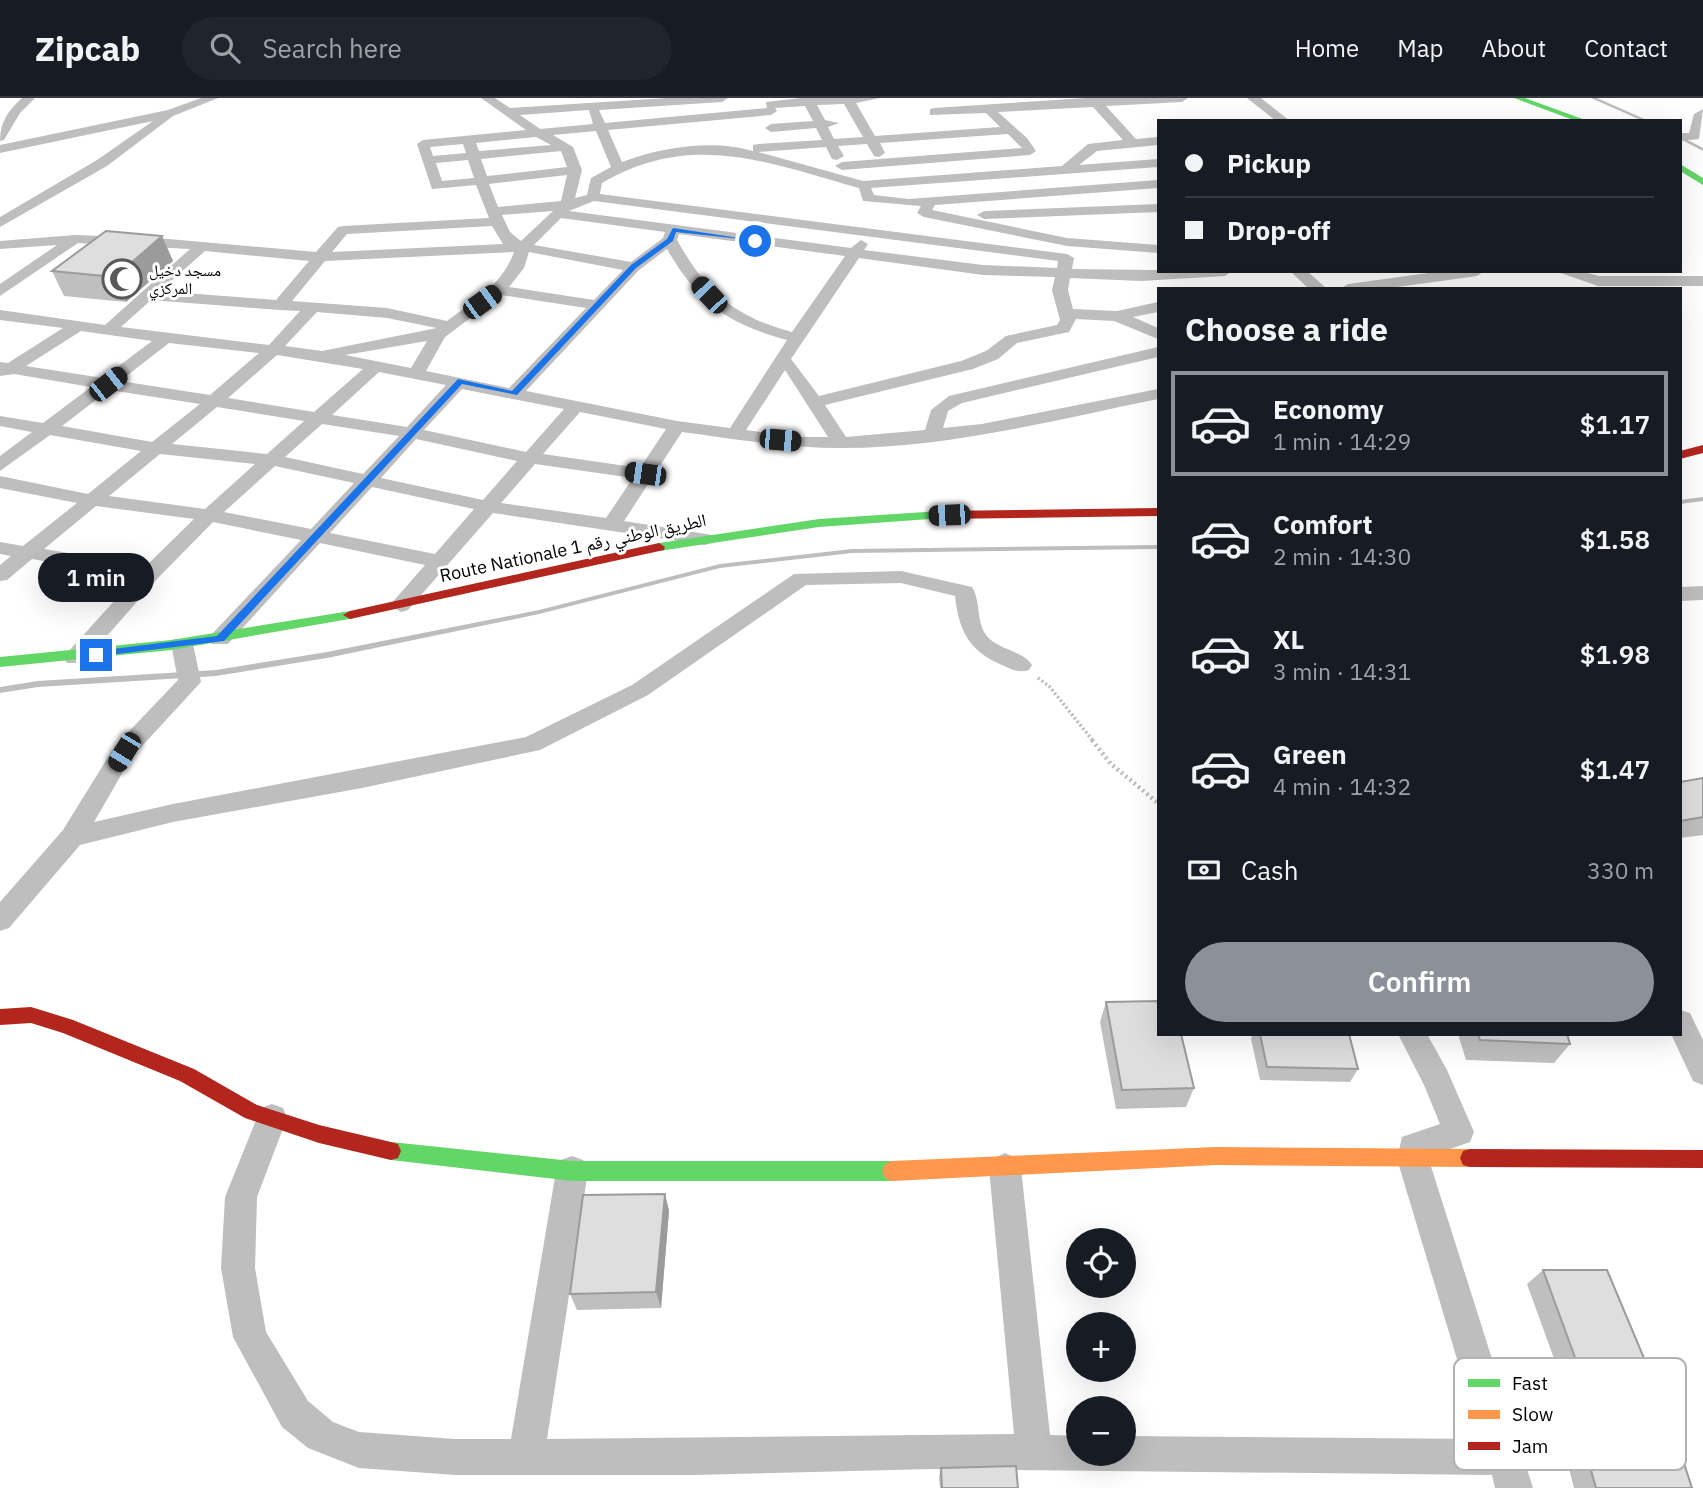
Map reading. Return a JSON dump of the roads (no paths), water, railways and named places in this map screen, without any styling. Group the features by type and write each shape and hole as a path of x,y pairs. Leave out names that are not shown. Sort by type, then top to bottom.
{"main road":[{"path":"1518,98 1578,119"},
{"path":"1682,168 1703,182"},
{"path":"1682,454 1703,449"},
{"name":"Route Nationale الطريق الوطني رقم 1","path":"0,662 75,658 220,639 401,605 705,539 879,518 1157,512"},
{"path":"0,1017 31,1015 66,1026 187,1075 252,1112 319,1134 392,1152 572,1171 835,1172 1005,1168 1216,1156 1703,1159"}],"street":[{"path":"0,137 15,111 29,98"},
{"path":"0,149 171,113 212,98"},
{"path":"487,98 536,132 618,169"},
{"path":"510,112 592,103 722,98"},
{"path":"581,151 477,168 430,166 425,143 668,120 809,100 874,98"},
{"path":"925,98 984,176"},
{"path":"934,112 1094,100 1182,98"},
{"path":"1253,98 1281,119"},
{"path":"847,99 870,141 898,183"},
{"path":"659,100 681,142"},
{"path":"809,100 842,166 868,198 909,203 1157,184"},
{"path":"1094,100 1132,143"},
{"path":"592,103 599,127"},
{"path":"769,105 771,128"},
{"path":"842,166 1030,150 989,109"},
{"path":"0,223 102,163 171,113"},
{"path":"1682,137 1695,135 1698,117 1703,113"},
{"path":"747,150 771,128 859,120"},
{"path":"564,210 581,151 599,127"},
{"path":"747,150 1009,130"},
{"path":"468,138 495,217 508,240 523,247"},
{"path":"1064,171 1093,147 1157,141"},
{"path":"593,197 597,181 681,142 747,150 857,183 898,183 1157,163"},
{"path":"477,168 581,151"},
{"path":"416,374 444,330 498,290 516,268 523,247 564,210 593,197 1065,258 1153,275 1189,273"},
{"path":"931,200 924,212 1065,258"},
{"path":"734,435 781,360 869,232 909,203"},
{"path":"945,218 1157,208"},
{"path":"280,304 317,257 343,230 564,210 672,235 983,270 1065,258 1157,249"},
{"path":"514,393 595,305 672,235"},
{"path":"672,235 680,260 699,284 725,308 743,321 796,338"},
{"path":"0,245 75,239 317,257 523,247 634,267"},
{"path":"0,291 75,239"},
{"path":"107,331 201,247"},
{"path":"814,402 967,365 992,355 1012,339 1063,329 1068,325 1068,314 1060,290 1065,258"},
{"path":"1299,273 1317,287"},
{"path":"1389,273 1404,286"},
{"path":"1385,287 1404,286 1467,273"},
{"path":"1569,273 1598,281 1703,281"},
{"path":"498,290 595,305"},
{"path":"146,295 387,313 444,330"},
{"path":"0,575 214,402 274,349 313,307"},
{"path":"1068,314 1117,316 1157,307"},
{"path":"0,316 318,355 677,426 734,435 841,443 982,429 1157,394"},
{"path":"1117,316 1157,334"},
{"path":"4,370 76,327"},
{"path":"318,355 444,330"},
{"path":"0,465 166,338"},
{"path":"934,434 935,415 939,408 957,400 984,391 1157,352"},
{"path":"781,360 790,365 841,443"},
{"path":"75,658 151,573 209,515 375,367"},
{"path":"4,370 320,418 412,433 529,458 645,474"},
{"path":"220,639 460,381"},
{"path":"401,605 485,506 576,406"},
{"path":"0,421 154,448 273,460 485,506 705,539"},
{"path":"611,525 677,426"},
{"path":"0,482 92,500 209,515 317,534 438,561"},
{"path":"0,548 151,573"},
{"path":"72,836 173,813 532,744 640,690 801,579 901,577 965,592 970,630 986,650 1021,665"},
{"path":"1682,594 1703,593"},
{"path":"0,920 72,836 124,752 190,682 182,644"},
{"path":"1682,1026 1703,1072"},
{"path":"1375,1158 1459,1132 1437,1079 1413,1036"},
{"path":"272,1118 242,1197 238,1268 250,1337 295,1414 321,1434 359,1450 455,1457 693,1457 932,1451 1066,1454"},
{"path":"1413,1159 1474,1358"},
{"path":"1005,1168 1034,1453"},
{"path":"526,1456 572,1171"},
{"path":"1136,1456 1509,1473"}],"waterway":[{"path":"1593,98 1642,119"},
{"path":"1682,138 1703,150"},
{"path":"1682,502 1703,499"},
{"path":"0,690 38,684 216,673 327,655 539,612 720,566 852,551 1157,547"}],"place":[{"name":"مسجد دخيل المركزي","path":"122,279"}]}
